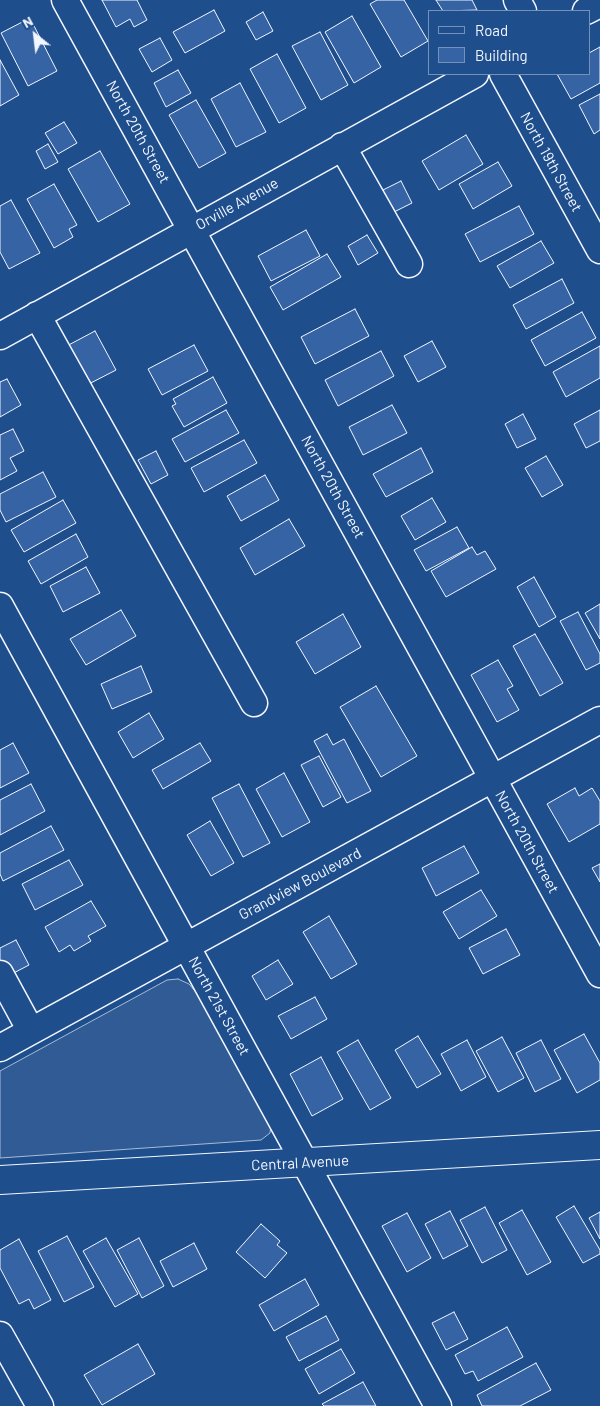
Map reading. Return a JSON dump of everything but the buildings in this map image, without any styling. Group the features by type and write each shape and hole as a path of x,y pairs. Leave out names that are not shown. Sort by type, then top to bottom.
{"main road":[{"name":"Central Avenue","path":"0,1180 600,1145"}],"street":[{"name":"North 20th Street","path":"65,0 192,228 600,974"},
{"path":"588,10 600,4"},
{"name":"Orville Avenue","path":"0,336 192,228 474,75"},
{"name":"North 19th Street","path":"504,75 600,250"},
{"path":"342,146 409,264"},
{"path":"37,315 254,703"},
{"name":"North 21st Street","path":"0,606 438,1406"},
{"name":"Grandview Boulevard","path":"0,1048 600,720"},
{"path":"0,974 32,1031"},
{"path":"0,1335 40,1406"}],"shaded area":[{"path":"178,979 189,984 200,997 271,1125 270,1133 261,1140 0,1158 0,1071 167,980"}]}
